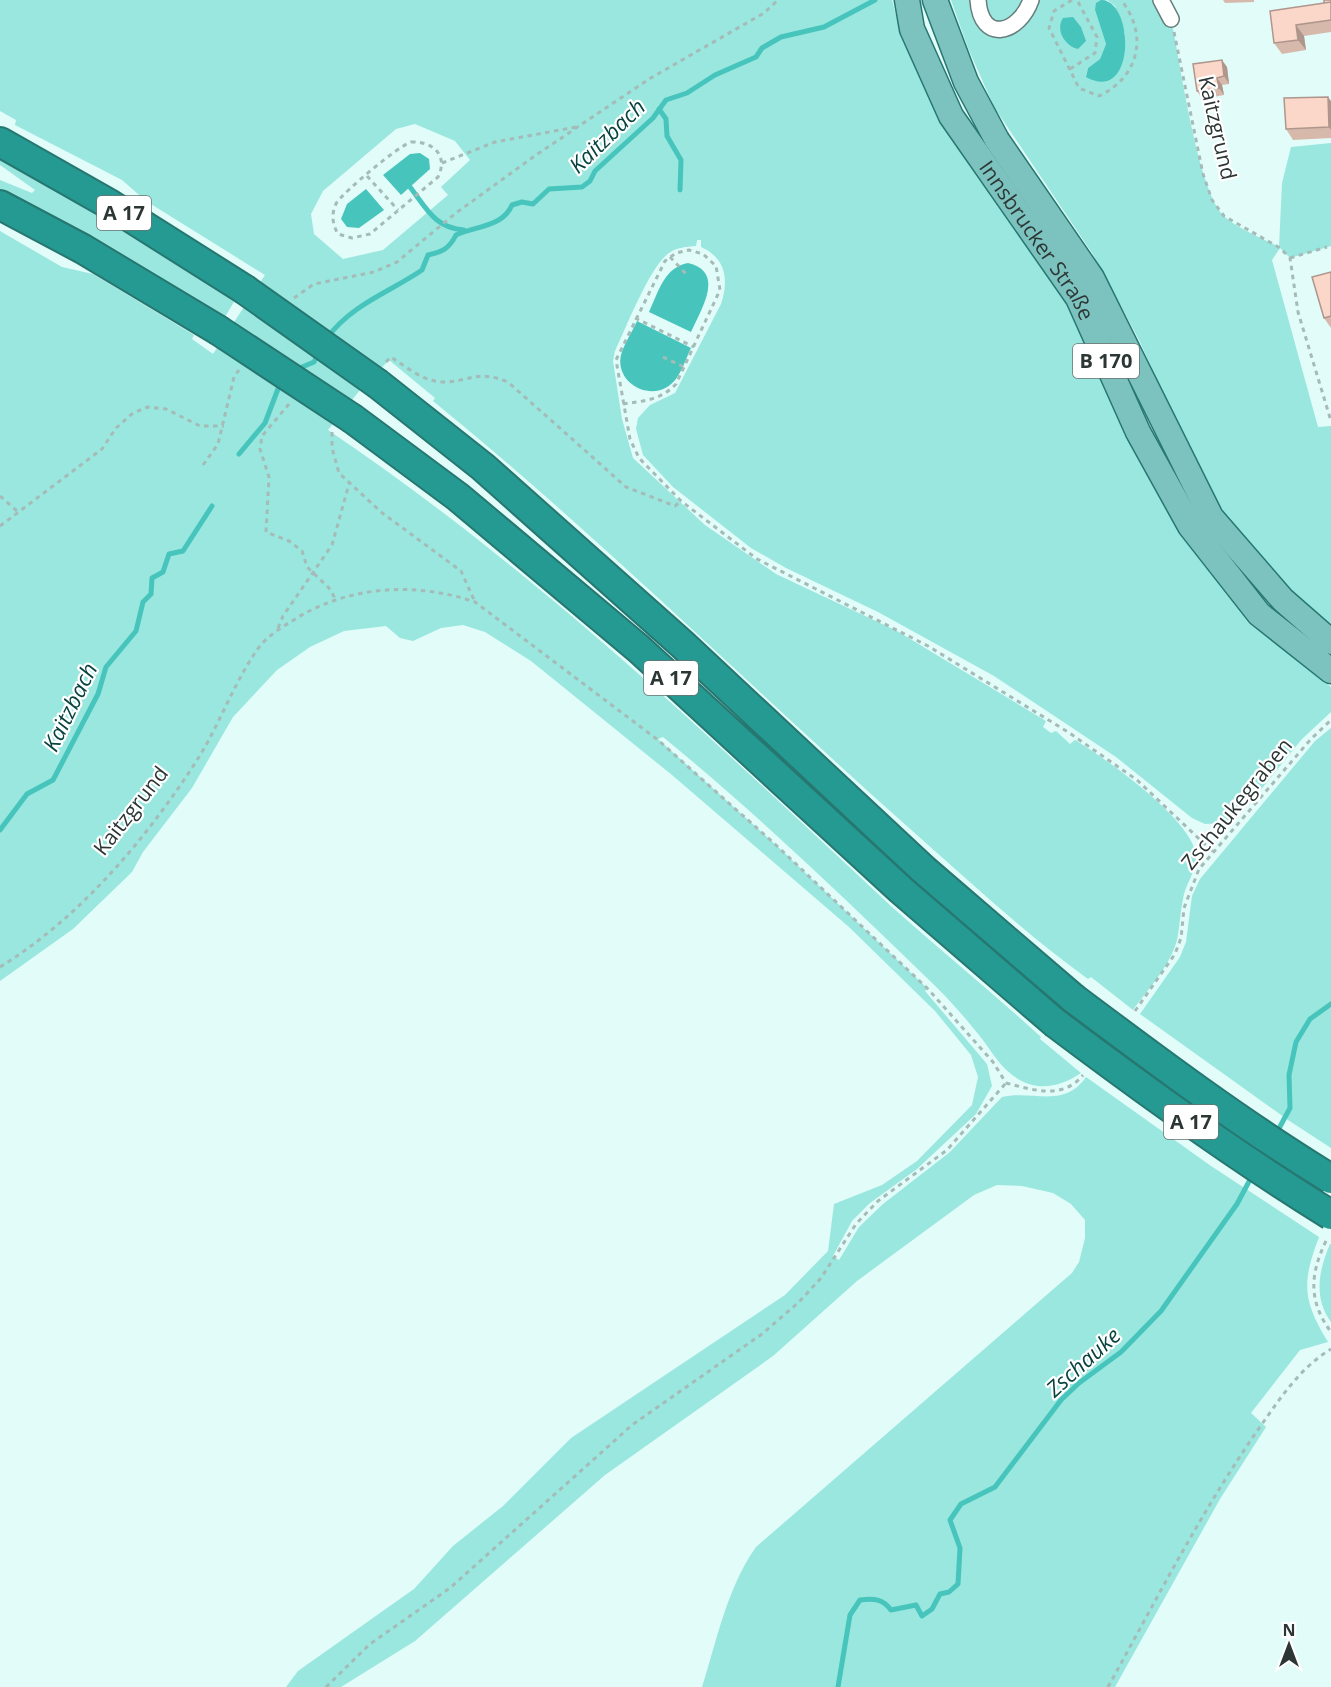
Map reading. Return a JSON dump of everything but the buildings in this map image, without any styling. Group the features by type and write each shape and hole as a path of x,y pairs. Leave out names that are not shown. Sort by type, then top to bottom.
{"highway":[{"name":"A 17","path":"0,142 111,205 244,289 378,384 500,482 682,644 924,870 1073,998 1166,1068 1284,1151 1331,1179"},
{"name":"A 17","path":"0,205 83,249 219,330 343,421 458,497 639,649 901,890 1054,1022 1146,1092 1278,1183 1328,1228"}],"main road":[{"name":"Innsbrucker Straße","path":"907,0 912,29 951,116 1078,298 1138,432 1190,526 1259,614 1330,670"},
{"name":"Innsbrucker Straße","path":"937,8 966,82 997,140 1092,278 1211,516 1283,600 1331,642"}],"street":[{"path":"978,0 979,14 988,26 1001,30 1016,25 1026,12 1031,0"},
{"path":"1161,0 1172,19"}],"path":[{"path":"290,304 297,295 314,284 374,272 397,262 456,213 578,127 649,79 764,13 778,0"},
{"path":"1072,0 1054,11 1049,28 1079,88 1099,96 1117,88 1132,66 1138,40 1129,11 1121,0"},
{"path":"1070,69 1095,53 1097,37 1077,0"},
{"name":"Kaitzgrund","path":"1172,19 1203,174 1212,200 1224,216 1280,248 1290,258"},
{"path":"442,163 495,142 578,127"},
{"path":"411,142 431,146 440,154 442,163 438,177 370,234 352,238 338,234 333,225 334,208 338,201 411,142"},
{"path":"367,176 398,210"},
{"path":"1327,247 1290,258 1298,312 1331,421"},
{"path":"623,404 662,396 676,384 720,290 720,278 716,266 703,254 682,251 670,257 635,318 616,360 623,404 633,449 681,501 757,559 928,646 1068,732 1137,780 1213,852"},
{"path":"670,257 687,275"},
{"path":"635,318 694,346"},
{"path":"391,357 417,374 441,382 489,374 507,382 626,487 675,506 681,501"},
{"path":"663,357 684,367"},
{"path":"203,465 218,444 234,377 241,368"},
{"path":"287,405 262,436 261,449 269,477 266,532 289,541 302,551 307,567 329,588 336,600"},
{"path":"0,526 102,449 116,428 133,413 148,407 166,409 200,426 224,426"},
{"path":"343,421 332,448 339,473 381,512 461,571 475,603"},
{"path":"278,630 283,616 332,545 349,484"},
{"path":"0,496 18,512"},
{"path":"278,630 313,607 360,592 403,590 452,595 475,603 658,740 777,846 928,989 993,1062 1006,1083 1035,1091 1057,1091 1075,1085 1083,1075"},
{"name":"Kaitzgrund","path":"0,967 71,913 114,868 158,814 199,757 258,648 278,630"},
{"name":"Zschaukegraben","path":"1135,1011 1175,954 1189,890 1199,868 1311,739 1331,720"},
{"path":"321,1687 327,1686 370,1644 450,1588 632,1425 762,1334 799,1302 821,1278 856,1224 878,1201 947,1150 1006,1083"},
{"path":"1328,1228 1315,1264 1312,1282 1321,1319 1331,1332"},
{"path":"1108,1687 1217,1489 1280,1398 1314,1359 1331,1349"}],"shaded area":[{"path":"0,0 892,0 902,39 906,38 1070,304 1185,539 1221,586 1267,635 1331,687 1331,712 1302,739 1250,803 1225,823 1205,824 1192,818 1116,757 994,676 878,612 786,568 751,548 673,487 643,455 636,429 638,418 650,405 675,393 721,304 725,287 723,271 716,257 701,247 701,240 697,240 696,246 672,251 662,260 646,284 615,351 613,361 622,419 633,458 705,525 776,574 897,631 1046,721 1043,727 1051,733 1056,731 1070,744 1075,740 1106,760 1145,791 1180,824 1191,840 1196,860 1184,893 1177,940 1164,968 1133,1010 1091,977 1088,979 1064,961 996,905 849,774 614,557 433,401 435,398 389,360 360,390 328,430 404,483 549,597 757,781 892,907 1081,1073 1050,1086 1026,1083 1012,1075 1001,1065 973,1028 941,992 830,885 697,765 663,737 658,739 777,846 928,989 925,991 987,1064 992,1086 976,1114 917,1169 870,1203 852,1221 833,1256 839,1260 859,1227 883,1204 950,1152 1002,1097 1058,1096 1077,1087 1086,1077 1211,1166 1319,1237 1310,1266 1307,1291 1313,1314 1328,1342 1300,1350 1251,1413 1266,1427 1220,1499 1115,1687 702,1687 730,1597 756,1547 1072,1273 1079,1262 1085,1238 1085,1220 1071,1204 1053,1193 1022,1186 997,1185 974,1195 857,1281 773,1356 605,1475 415,1641 341,1687 286,1687 298,1671 414,1589 453,1546 503,1506 571,1438 785,1295 828,1251 834,1204 882,1185 917,1161 972,1105 978,1077 971,1055 935,1011 849,927 672,775 531,661 485,632 463,625 441,628 413,641 400,638 386,626 344,631 310,647 277,670 233,717 192,788 143,852 132,872 73,929 0,981 0,231 62,267 93,274 194,335 192,339 213,354 265,275 146,201 122,180 15,125 16,120 0,111","holes":["415,124 455,141 470,160 441,187 448,195 383,250 343,259 314,234 311,214 323,191 396,129"]},
{"path":"951,0 1107,0 1161,0 1171,19 1197,152 1214,201 1228,219 1279,247 1282,183 1291,147 1331,143 1331,246 1290,258 1280,248 1272,260 1318,427 1331,426 1331,629 1303,605 1238,535 1207,488 1139,340 1112,289 1092,253 994,107 968,48","holes":["1107,0 1115,6 1125,34 1086,76 1088,68 1100,59 1106,44 1095,10"]},
{"path":"1101,0 1112,4 1120,16 1125,49 1122,65 1114,77 1102,82 1086,77 1088,68 1100,59 1106,44 1095,10 1096,3"},
{"path":"1073,17 1081,27 1086,41 1078,49 1065,41 1060,27 1063,18"},
{"path":"420,153 429,159 430,169 401,195 383,175 410,154"},
{"path":"6,158 88,205 235,300 225,317 86,234 0,191 0,180 32,193 35,190 0,165 0,160 4,162"},
{"path":"366,189 384,210 359,228 347,227 341,219 347,204"},
{"path":"688,263 706,274 708,283 708,292 691,332 649,312 667,275 680,265"},
{"path":"637,321 691,348 682,369 672,384 667,387 650,391 642,389 634,386 623,373 620,364 621,355"},
{"path":"1331,728 1331,1148 1140,1014 1180,957 1186,942 1192,896 1200,879 1315,741"},
{"path":"1330,1244 1331,1322 1325,1313 1320,1293 1323,1264"}],"waterway":[{"name":"Kaitzbach","path":"327,338 337,326 360,307 422,270 428,255 445,249 456,235 495,222 502,218 512,205 522,202 533,204 549,189 582,187 590,181 595,171 653,118 666,100 687,93 715,75 756,57 762,48 781,37 824,27 875,0"},
{"path":"659,109 666,119 667,136 681,160 680,190"},
{"path":"410,187 432,216 446,226 464,230"},
{"name":"Kaitzbach","path":"295,370 314,362 318,354"},
{"name":"Kaitzbach","path":"239,454 265,423 281,381"},
{"name":"Kaitzbach","path":"0,830 27,794 53,780 98,694 106,667 136,631 143,602 151,594 152,578 163,572 169,554 183,551 212,506"},
{"name":"Zschauke","path":"1276,1134 1290,1108 1289,1075 1296,1042 1310,1019 1331,1004"},
{"name":"Zschauke","path":"838,1687 850,1615 860,1600 878,1600 891,1610 916,1605 922,1616 932,1609 940,1594 949,1592 958,1584 960,1548 950,1520 961,1504 995,1487 1061,1400 1079,1383 1121,1352 1161,1311 1237,1204 1252,1176"}]}
